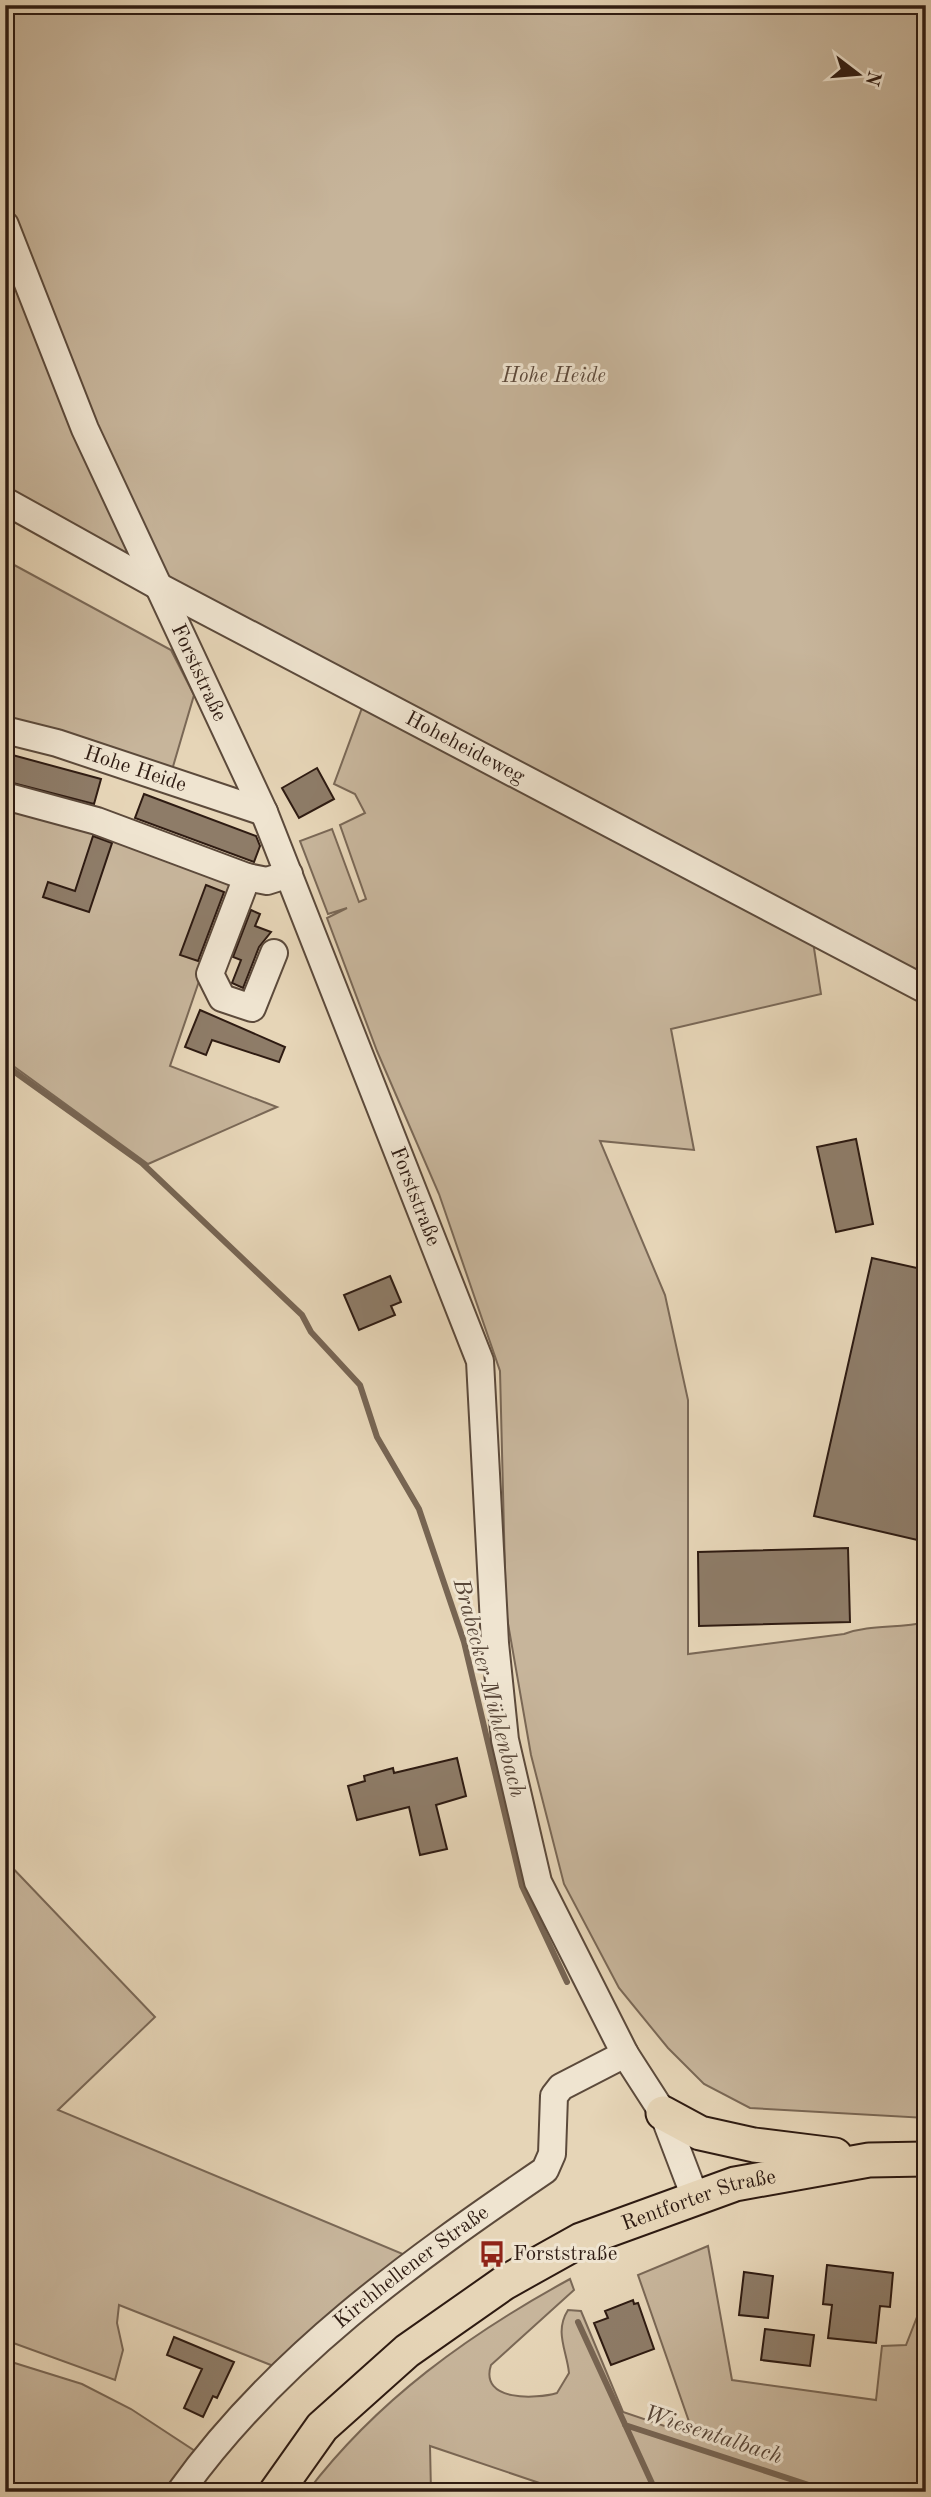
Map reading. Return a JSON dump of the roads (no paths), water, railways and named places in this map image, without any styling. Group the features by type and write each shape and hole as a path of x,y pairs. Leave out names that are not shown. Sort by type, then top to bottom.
{"main road":[{"path":"663,2113 700,2133 754,2145 869,2160"},
{"name":"Rentforter Straße","path":"276,2492 322,2427 407,2351 504,2283 581,2240 735,2184 869,2160 926,2159"}],"street":[{"name":"Forststraße","path":"5,225 85,429 264,812 480,1361 495,1643 505,1740 538,1882 625,2053 663,2113 695,2197"},
{"name":"Hoheheideweg","path":"5,501 156,585 926,990"},
{"name":"Hohe Heide","path":"5,730 57,743 264,812"},
{"path":"5,796 97,821 247,877 267,881 289,874"},
{"path":"247,877 210,974 222,998 252,1009 274,953"},
{"name":"Kirchhellener Straße","path":"180,2492 213,2445 287,2367 397,2275 545,2170 552,2154 554,2096 561,2087 625,2053"}],"waterway":[{"name":"Brabecker Mühlenbach","path":"5,1065 142,1163 302,1315 311,1332 360,1385 377,1437 419,1509 464,1642 522,1886 567,1982"},
{"name":"Brabecker Mühlenbach","path":"578,2322 656,2492"},
{"name":"Wiesentalbach","path":"625,2425 830,2492"}],"place":[{"name":"Forststraße","path":"492,2254"}]}
